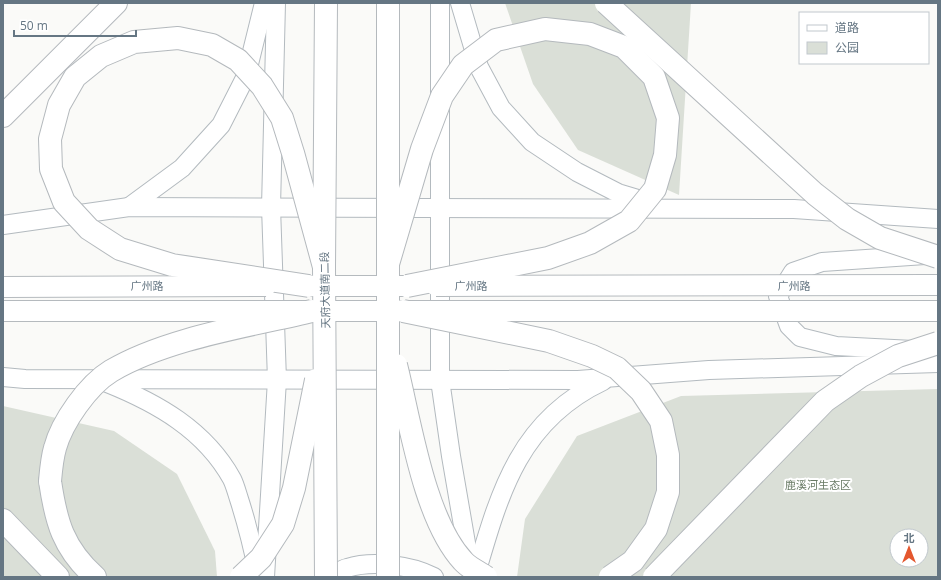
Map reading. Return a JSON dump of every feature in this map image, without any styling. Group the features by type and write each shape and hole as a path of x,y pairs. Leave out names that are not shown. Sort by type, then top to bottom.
{"highway":[{"path":"3,116 116,3"},
{"name":"天府大道南二段","path":"326,3 324,267 326,336 326,577"},
{"path":"388,3 388,577"},
{"path":"606,3 815,194 847,219 880,238 938,257"},
{"path":"388,264 422,149 442,96 463,65 496,40 546,29 590,34 624,47 654,78 668,118 666,155 655,188 630,221 590,243 548,258 407,286"},
{"path":"309,286 172,265 120,249 89,229 64,202 51,169 50,139 58,105 75,78 101,56 134,42 178,38 212,45 238,60 262,86 282,118 324,267"},
{"path":"95,577 72,553 55,516 50,481 54,448 66,422 84,395 110,372 140,357 178,343 312,311"},
{"path":"403,311 549,340 592,356 617,368 641,391 660,421 668,455 668,492 656,529 633,561 610,577"},
{"path":"388,332 423,478 434,511 450,542 464,562 486,577"},
{"path":"241,577 261,558 283,524 294,488 326,336"},
{"path":"654,577 825,401 861,376 898,356 938,343"},
{"path":"3,520 58,577"}],"main road":[{"name":"广州路","path":"3,287 938,285"},
{"path":"3,311 938,311"}],"street":[{"path":"129,207 182,168 221,125 246,76 264,3"},
{"path":"265,577 277,380 271,207 276,3"},
{"path":"440,3 440,380 451,456 472,577"},
{"path":"460,3 479,67 501,108 532,142 576,172 618,193 672,208"},
{"path":"3,226 129,207 794,209 938,219"},
{"path":"938,254 822,262 794,272 778,296 789,326 800,337 836,346 938,350"},
{"path":"3,377 277,380 578,380 708,370 938,363"},
{"path":"475,577 491,521 506,481 524,449 551,415 581,391 612,377"},
{"path":"97,379 140,396 176,417 207,444 232,480 249,528 258,577"},
{"path":"331,577 346,568 382,563 421,570 434,577"}],"green space":[{"path":"505,3 691,3 679,195 578,150 533,84"},
{"name":"鹿溪河生态区","path":"938,389 938,577 517,577 525,519 577,436 681,396"},
{"path":"3,406 114,431 177,474 215,551 217,577 3,577"}]}
